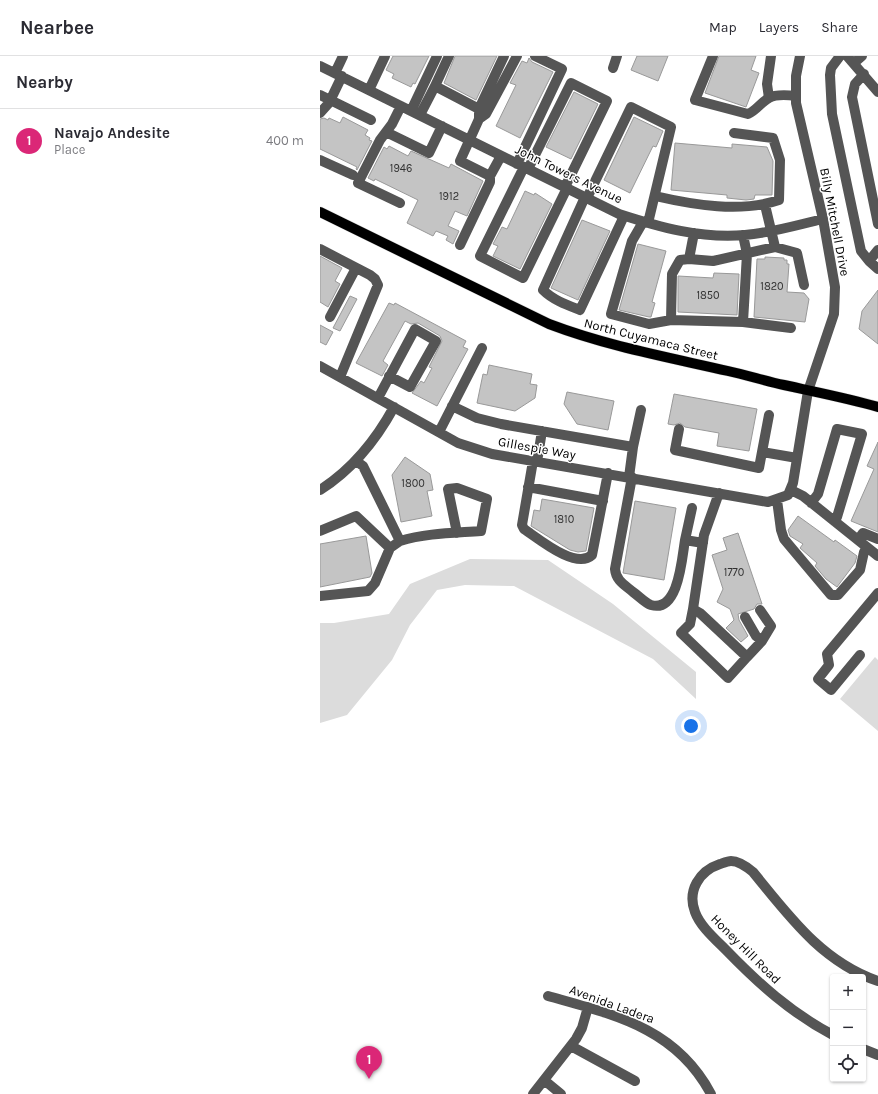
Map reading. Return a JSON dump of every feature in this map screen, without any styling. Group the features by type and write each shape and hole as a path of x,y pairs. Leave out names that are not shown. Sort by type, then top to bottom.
{"main road":[{"name":"North Cuyamaca Street","path":"320,212 549,324 583,337 808,391 851,399 878,407"}],"street":[{"path":"320,113 330,100 343,56"},
{"path":"369,90 384,56"},
{"path":"415,113 438,56"},
{"path":"415,113 434,86 449,56"},
{"path":"490,176 460,161 504,56"},
{"path":"434,86 479,114 486,114 517,56"},
{"path":"523,167 562,69 535,56"},
{"path":"613,68 617,56"},
{"path":"712,56 695,100 748,114 754,112 769,98 786,95 796,96"},
{"path":"769,98 767,84 771,56"},
{"name":"Billy Mitchell Drive","path":"791,490 808,391 834,314 835,287 823,219 796,96 796,76 800,56"},
{"path":"840,56 831,68 830,75 832,114 861,251 878,269"},
{"path":"862,56 851,60 878,92"},
{"name":"John Towers Avenue","path":"320,66 624,216 666,229 694,233 743,236 771,232 823,219"},
{"path":"864,74 855,84 852,97 878,224"},
{"path":"571,83 607,101 566,188 523,278 480,256 523,167 571,83"},
{"path":"320,96 371,120"},
{"path":"400,203 358,183 380,140 401,106"},
{"path":"624,216 580,310 549,296 543,290 631,107 671,127 655,196 645,222 632,241 611,314 650,324 671,320 743,322 791,328"},
{"path":"386,132 429,153 442,126"},
{"path":"655,196 687,203 729,206 765,205 779,200 780,160 773,138 734,133"},
{"path":"460,245 490,182 490,176 501,156"},
{"path":"320,160 353,175"},
{"path":"765,205 775,247"},
{"path":"689,258 694,233"},
{"path":"743,236 747,254 743,322"},
{"path":"671,320 672,274 680,260 689,258 713,261 775,247 796,253 804,285"},
{"path":"320,249 375,279 378,285 340,377"},
{"path":"869,261 878,250"},
{"path":"330,317 356,268"},
{"path":"378,398 389,376 415,329 436,341 410,388 389,376"},
{"path":"439,432 482,348"},
{"name":"Gillespie Way","path":"320,366 458,443 492,454 772,501"},
{"path":"452,406 487,421 633,447"},
{"path":"320,490 356,461 385,424 394,407"},
{"path":"641,410 633,447 630,477 615,569 618,579 652,605 662,604 671,597 676,590 692,508"},
{"path":"679,429 675,450 759,468 769,415"},
{"path":"811,503 818,494 837,429 862,434 837,517 834,521"},
{"path":"542,432 528,487 522,522 524,529 555,550 580,559 587,559 592,555 608,473"},
{"path":"762,452 797,458"},
{"path":"356,461 363,466 400,541"},
{"path":"528,487 603,501"},
{"path":"320,596 368,591 376,583 390,548 400,541 416,536 481,532 487,499 457,488 448,489 456,533"},
{"path":"868,548 864,552 860,570 838,596 831,595 784,539 772,501 788,495 791,490 811,503 834,521 858,540 868,548 878,556"},
{"path":"720,493 703,543 690,624 681,633 728,678 762,641 770,626 760,610"},
{"path":"320,530 356,516 390,548"},
{"path":"858,540 863,533 878,538"},
{"path":"685,540 703,543"},
{"path":"860,655 831,690 818,679 829,665 827,654 878,593"},
{"path":"692,610 700,613 747,658"},
{"path":"745,617 756,636 762,641"},
{"name":"Honey Hill Road","path":"830,1033 796,1013 757,982 719,943 695,914 693,893 697,881 705,871 730,861 748,868 808,938 848,967 878,981"},
{"name":"Avenida Ladera","path":"548,996 588,1007 639,1025 669,1043 693,1066 711,1094"},
{"path":"533,1094 571,1046 582,1028 588,1007"},
{"path":"571,1046 635,1081"},
{"path":"866,1050 878,1055"},
{"path":"544,1080 561,1094"}],"shaded area":[{"path":"470,559 548,560 613,604 696,672 696,699 653,659 514,586 465,585 437,590 410,625 392,660 347,715 320,723 320,623 334,623 389,614 410,584"},
{"path":"875,657 878,660 878,731 840,699"}],"building":[{"path":"393,56 429,56 415,84 413,83 411,87 392,78 394,74 386,70"},
{"path":"455,56 497,56 476,100 444,83"},
{"path":"637,56 668,56 658,81 631,70"},
{"path":"719,56 756,56 751,70 759,73 746,107 705,93"},
{"path":"529,58 532,62 553,72 520,138 496,126 516,85 510,83 522,61 527,63"},
{"path":"574,92 598,104 571,159 546,147"},
{"path":"343,117 368,130 365,135 372,141 357,170 357,167 320,149 320,119 324,118 328,120 329,118 340,123"},
{"path":"634,117 663,131 656,147 653,146 630,193 604,180"},
{"path":"675,143 732,148 732,144 767,147 773,161 772,195 755,195 754,199 746,200 727,198 727,195 671,190"},
{"path":"389,146 408,156 411,151 449,168 451,164 483,181 467,216 455,211 448,226 459,231 453,244 446,240 448,236 436,231 433,236 407,223 418,200 375,179 374,181 368,178 384,147 387,149"},
{"path":"525,191 534,195 535,193 552,204 520,269 493,256 498,246 493,244 502,227 507,229"},
{"path":"582,220 610,231 578,300 551,288"},
{"path":"638,244 666,251 652,302 655,303 651,317 619,310"},
{"path":"320,256 342,268 335,281 340,284 328,307 320,302"},
{"path":"765,257 784,258 784,260 787,260 787,264 789,264 787,292 804,293 809,299 805,322 754,317 757,259 765,259"},
{"path":"714,273 739,274 737,315 678,312 678,276 713,278"},
{"path":"878,290 878,344 859,329 862,311"},
{"path":"350,296 357,299 340,331 333,328"},
{"path":"389,303 394,305 395,303 466,341 463,347 468,349 437,406 412,393 421,381 424,383 432,368 429,367 442,341 440,336 418,323 411,324 405,321 383,361 388,365 382,376 356,363"},
{"path":"320,325 333,332 326,345 320,342"},
{"path":"489,365 532,374 530,384 537,385 535,398 515,411 477,403 483,374 487,375"},
{"path":"567,392 614,401 608,430 577,424 564,404"},
{"path":"674,394 757,409 749,451 717,446 719,433 685,427 680,423 674,425 668,424"},
{"path":"878,442 878,532 851,521 874,469 867,466"},
{"path":"405,457 430,474 433,490 427,491 432,516 401,522 392,475"},
{"path":"542,499 594,508 586,551 578,552 570,550 531,526 534,510 540,511"},
{"path":"635,501 676,508 664,580 623,573"},
{"path":"798,516 834,542 835,540 857,556 855,563 837,587 826,579 815,566 817,563 800,548 803,544 790,536 788,530"},
{"path":"738,533 762,604 757,604 754,609 738,614 739,620 748,636 741,642 726,628 734,620 730,609 717,602 723,589 712,555 727,550 723,538"},
{"path":"366,536 372,573 370,577 320,587 320,544"}],"place":[{"name":"Navajo Andesite","path":"369,1079"}]}
